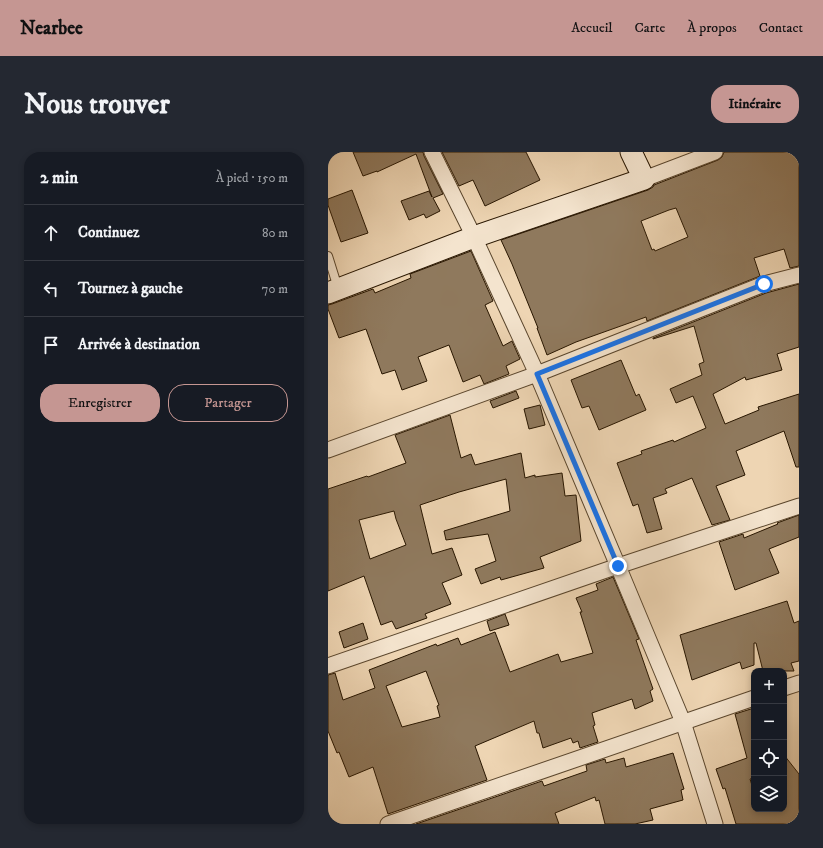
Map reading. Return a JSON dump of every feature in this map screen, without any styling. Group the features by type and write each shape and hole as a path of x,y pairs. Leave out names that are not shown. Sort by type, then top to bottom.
{"street":[{"path":"432,152 474,237 537,374 618,566 683,722 715,824"},
{"path":"630,152 644,179"},
{"path":"333,291 474,237 644,179 715,152"},
{"path":"328,450 537,374 764,284 799,275"},
{"path":"328,666 618,566 799,506"},
{"path":"787,687 799,683"},
{"path":"388,824 751,699"}],"lane":[{"path":"328,256 333,291"}],"building":[{"path":"353,152 423,152 443,194 433,198 440,211 426,218 424,214 409,220 401,201 429,191 432,197 416,154 377,172 363,176"},
{"path":"442,152 526,152 540,180 485,206 473,180 459,186"},
{"path":"724,152 799,152 799,266 790,268 784,249 754,258 760,276 647,321 646,317 576,342 547,355 538,328 501,240 648,190 654,185 718,160 722,157","holes":["676,208 688,237 655,251 654,249 652,250 641,221"]},
{"path":"352,190 368,233 341,242 328,205 328,199"},
{"path":"471,251 493,301 485,305 503,346 512,341 520,359 506,366 509,374 484,384 480,375 463,382 449,345 418,357 427,381 402,390 395,370 382,374 366,329 339,338 328,309 328,305 373,289 375,293 411,278 410,274"},
{"path":"799,284 799,347 777,354 782,370 746,380 745,377 713,394 725,424 759,410 758,407 799,394 799,467 796,467 784,431 736,451 745,475 716,486 730,520 712,525 692,478 665,489 667,493 653,498 662,529 647,533 638,504 633,506 617,463 642,454 641,451 673,440 674,442 706,428 693,396 676,403 670,389 702,375 699,364 704,362 694,326 653,338 766,293"},
{"path":"621,360 636,396 639,394 646,410 599,430 589,406 582,408 571,380"},
{"path":"516,391 519,398 493,408 490,401"},
{"path":"540,405 545,425 529,429 524,409"},
{"path":"450,415 461,458 471,454 475,465 521,453 525,478 535,475 535,477 562,473 565,496 576,495 581,541 540,557 544,568 501,580 500,577 481,584 475,569 496,561 488,534 446,540 444,531 510,511 506,479 420,505 432,554 452,548 462,575 442,583 451,604 425,614 427,618 396,629 392,621 381,625 364,576 328,591 328,489 367,476 368,477 406,463 395,435","holes":["394,511 406,545 370,559 359,520"]},
{"path":"799,515 799,537 769,549 779,573 735,590 719,542 743,534 744,538"},
{"path":"613,577 639,639 636,640 653,689 650,691 653,701 635,709 632,699 592,713 595,725 593,726 598,742 580,748 578,741 573,743 571,738 543,748 534,721 475,746 487,780 388,814 373,767 349,777 339,752 337,753 328,731 328,675 335,673 343,700 375,688 369,670 436,644 437,646 458,638 461,645 495,632 510,672 558,654 561,662 593,653 580,612 582,612 576,598 598,590 596,584","holes":["426,671 439,705 437,706 440,717 402,727 386,686"]},
{"path":"787,601 794,623 799,621 799,661 791,663 794,671 787,671 787,668 762,668 756,643 754,643 754,665 742,669 740,662 692,680 680,635"},
{"path":"505,614 509,625 490,631 487,621"},
{"path":"363,623 368,639 344,648 339,632"},
{"path":"751,709 751,812 787,812 787,759 799,774 799,824 736,824 725,788 723,789 716,769 747,758 735,714"},
{"path":"673,753 684,789 681,790 683,800 650,809 653,820 635,824 605,824 599,800 596,801 595,797 555,813 559,824 416,824 542,781 544,786 587,771 586,765 605,759 606,763 624,758 626,767"}],"route":[{"path":"618,566 537,374 764,284"}]}
